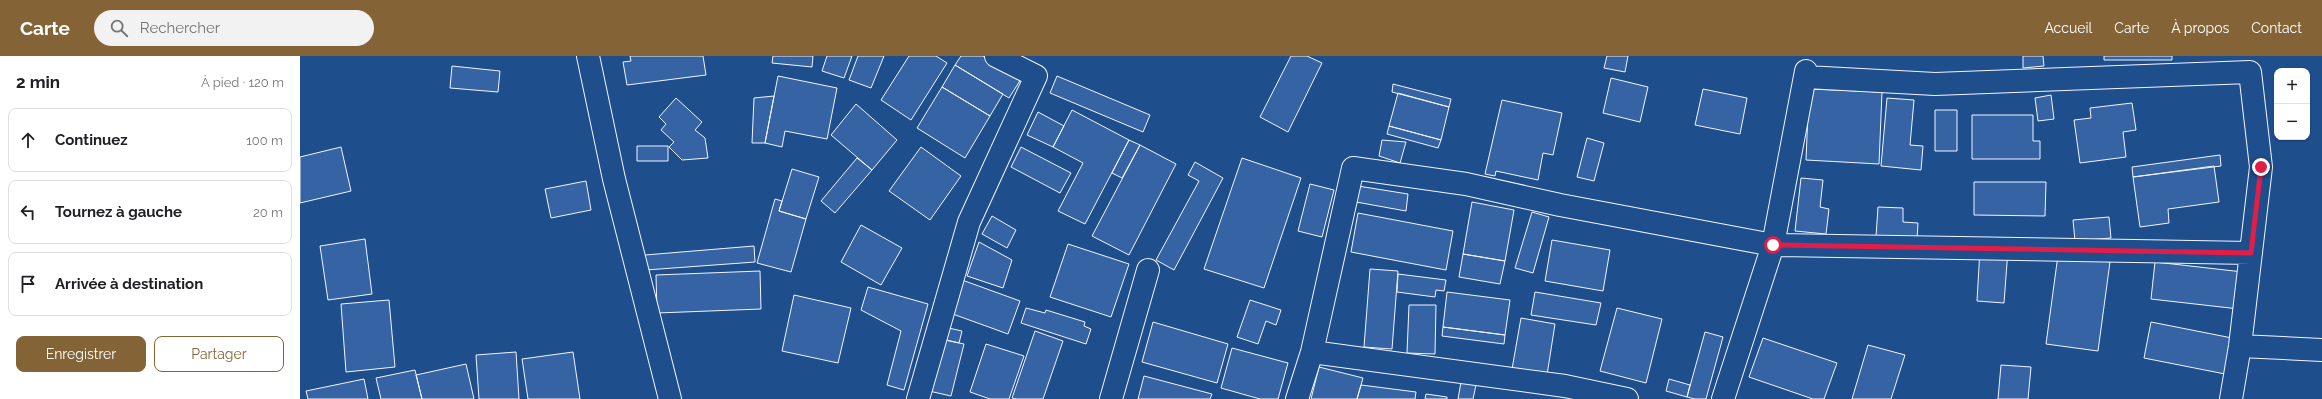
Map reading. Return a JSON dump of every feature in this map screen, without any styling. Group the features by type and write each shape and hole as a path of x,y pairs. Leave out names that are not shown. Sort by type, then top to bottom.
{"street":[{"path":"588,56 614,179 670,399"},
{"path":"918,399 969,222 1036,76 996,56"},
{"path":"1723,399 1773,245 1806,74 1935,84 2251,64 2261,167 2240,346 2231,399"},
{"path":"1297,399 1312,352 1353,168 1466,184 1560,205 1773,245 2251,253"},
{"path":"1111,399 1148,270"},
{"path":"2240,346 2322,350"},
{"path":"1312,352 1565,386 1627,399"}],"building":[{"path":"630,56 703,56 706,75 627,85 623,62 631,61"},
{"path":"773,56 813,56 812,67 772,63"},
{"path":"827,56 852,56 844,78 822,71"},
{"path":"858,56 884,56 871,88 849,80"},
{"path":"909,56 936,56 947,63 911,120 881,100"},
{"path":"961,56 983,56 1021,79 1009,98 955,65"},
{"path":"1291,56 1307,56 1322,63 1288,132 1260,117"},
{"path":"1607,56 1628,56 1625,72 1604,68"},
{"path":"2023,56 2043,56 2044,66 2023,68"},
{"path":"2104,56 2172,56 2172,60 2104,60"},
{"path":"955,65 1003,94 990,116 942,87"},
{"path":"452,66 500,71 498,92 450,88"},
{"path":"778,76 837,88 827,139 785,131 782,147 765,143"},
{"path":"1057,76 1150,115 1143,132 1050,93"},
{"path":"1611,78 1648,87 1640,122 1603,113"},
{"path":"1393,84 1451,99 1449,107 1392,92"},
{"path":"942,87 990,116 965,158 917,128"},
{"path":"1703,89 1747,98 1740,134 1695,125"},
{"path":"1809,89 1882,92 1879,164 1806,160"},
{"path":"1398,93 1449,107 1441,140 1389,126"},
{"path":"2051,95 2054,119 2038,121 2035,98"},
{"path":"774,96 765,143 752,143 754,98"},
{"path":"676,98 702,122 695,130 705,138 708,158 682,160 669,147 674,142 661,130 666,124 659,117"},
{"path":"1887,98 1914,100 1910,145 1923,146 1921,170 1881,166"},
{"path":"1502,100 1562,113 1553,155 1543,153 1538,180 1496,171 1495,176 1485,174"},
{"path":"2132,103 2136,130 2123,132 2126,157 2080,163 2074,120 2091,118 2090,108"},
{"path":"856,104 897,140 872,170 831,135"},
{"path":"1072,110 1129,140 1085,224 1058,211 1083,163 1053,147"},
{"path":"1935,110 1957,110 1957,151 1935,151"},
{"path":"1038,112 1064,126 1053,147 1027,135"},
{"path":"1972,115 2033,115 2033,141 2040,141 2040,159 1972,159"},
{"path":"1389,126 1441,140 1438,148 1387,134"},
{"path":"1587,138 1604,143 1594,181 1577,177"},
{"path":"1129,140 1140,145 1122,178 1112,173"},
{"path":"1382,140 1406,142 1400,163 1379,156"},
{"path":"1140,145 1176,164 1129,255 1092,236"},
{"path":"637,146 668,146 668,161 637,161"},
{"path":"341,147 351,191 300,203 300,157"},
{"path":"921,147 961,176 930,220 889,191"},
{"path":"1021,147 1071,173 1060,193 1011,167"},
{"path":"2220,155 2221,166 2133,177 2132,167"},
{"path":"857,158 872,170 835,213 821,201"},
{"path":"1242,158 1301,178 1264,288 1204,269"},
{"path":"1195,162 1223,178 1174,270 1156,260 1199,181 1188,175"},
{"path":"2214,166 2219,202 2168,209 2169,223 2140,227 2133,177"},
{"path":"792,169 819,177 806,219 779,211"},
{"path":"1801,178 1823,180 1820,207 1829,209 1826,234 1795,231"},
{"path":"586,181 591,210 551,218 545,189"},
{"path":"1974,182 2046,182 2045,216 1974,215"},
{"path":"1310,184 1334,190 1322,237 1298,231"},
{"path":"1358,186 1408,194 1406,211 1356,202"},
{"path":"775,199 782,201 779,211 806,219 791,272 757,263"},
{"path":"1472,202 1514,210 1505,261 1463,254"},
{"path":"1878,207 1903,208 1903,222 1918,223 1917,239 1876,237"},
{"path":"1532,212 1549,217 1533,273 1515,268"},
{"path":"1358,213 1453,231 1446,270 1351,252"},
{"path":"992,216 1016,230 1007,248 982,234"},
{"path":"2109,217 2111,238 2075,241 2073,220"},
{"path":"861,225 902,248 881,285 841,262"},
{"path":"365,239 372,294 328,300 320,246"},
{"path":"1552,240 1610,250 1603,291 1545,281"},
{"path":"979,242 1012,260 1003,288 967,276"},
{"path":"1068,244 1129,264 1111,317 1050,297"},
{"path":"754,246 755,262 646,270 645,255"},
{"path":"1980,249 2008,250 2004,303 1977,301"},
{"path":"1463,254 1505,261 1500,284 1459,277"},
{"path":"2058,255 2110,262 2098,351 2046,344"},
{"path":"2155,262 2243,272 2239,309 2151,299"},
{"path":"1370,269 1398,271 1392,349 1364,347"},
{"path":"760,271 761,309 657,313 656,275"},
{"path":"1398,274 1446,280 1444,291 1436,290 1435,297 1397,292"},
{"path":"962,280 1020,301 1008,334 950,313"},
{"path":"868,287 928,304 904,390 887,385 901,331 861,310"},
{"path":"1447,292 1510,300 1505,335 1443,327"},
{"path":"1535,292 1601,303 1596,325 1531,315"},
{"path":"794,295 851,308 838,363 782,351"},
{"path":"389,300 395,367 346,372 341,304"},
{"path":"1250,300 1281,310 1276,325 1266,321 1258,344 1237,337"},
{"path":"1409,305 1436,305 1435,354 1407,353"},
{"path":"1026,308 1045,313 1046,310 1085,322 1084,326 1091,329 1086,344 1021,323"},
{"path":"1617,308 1662,319 1646,383 1600,371"},
{"path":"1521,318 1555,324 1547,375 1512,369"},
{"path":"1153,322 1228,344 1217,383 1142,362"},
{"path":"2151,322 2232,338 2225,374 2144,358"},
{"path":"944,327 962,331 959,343 941,339"},
{"path":"1443,327 1505,335 1504,344 1442,336"},
{"path":"1035,331 1063,341 1043,399 1012,398"},
{"path":"1705,332 1723,337 1706,399 1695,399 1687,397"},
{"path":"1763,338 1837,363 1824,399 1813,399 1749,377"},
{"path":"941,339 964,344 951,396 929,391"},
{"path":"986,344 1024,356 1009,399 990,399 970,392"},
{"path":"1868,345 1905,355 1891,399 1852,399"},
{"path":"1232,348 1288,363 1278,399 1260,399 1221,388"},
{"path":"516,352 519,399 479,399 476,355"},
{"path":"573,352 580,399 528,399 522,359"},
{"path":"466,364 474,399 422,399 416,375"},
{"path":"2001,365 2031,367 2028,399 1998,399"},
{"path":"1319,367 1363,378 1357,399 1311,399"},
{"path":"415,370 422,399 381,399 376,378"},
{"path":"1144,376 1212,394 1210,399 1138,399"},
{"path":"364,379 368,399 308,399 306,391"},
{"path":"1669,379 1690,385 1687,397 1666,391"},
{"path":"1461,382 1476,385 1473,399 1458,399"},
{"path":"1361,385 1416,392 1415,399 1357,399"},
{"path":"1426,394 1447,397 1447,399 1425,399"}],"route":[{"path":"1773,245 2251,253 2261,167"}]}
